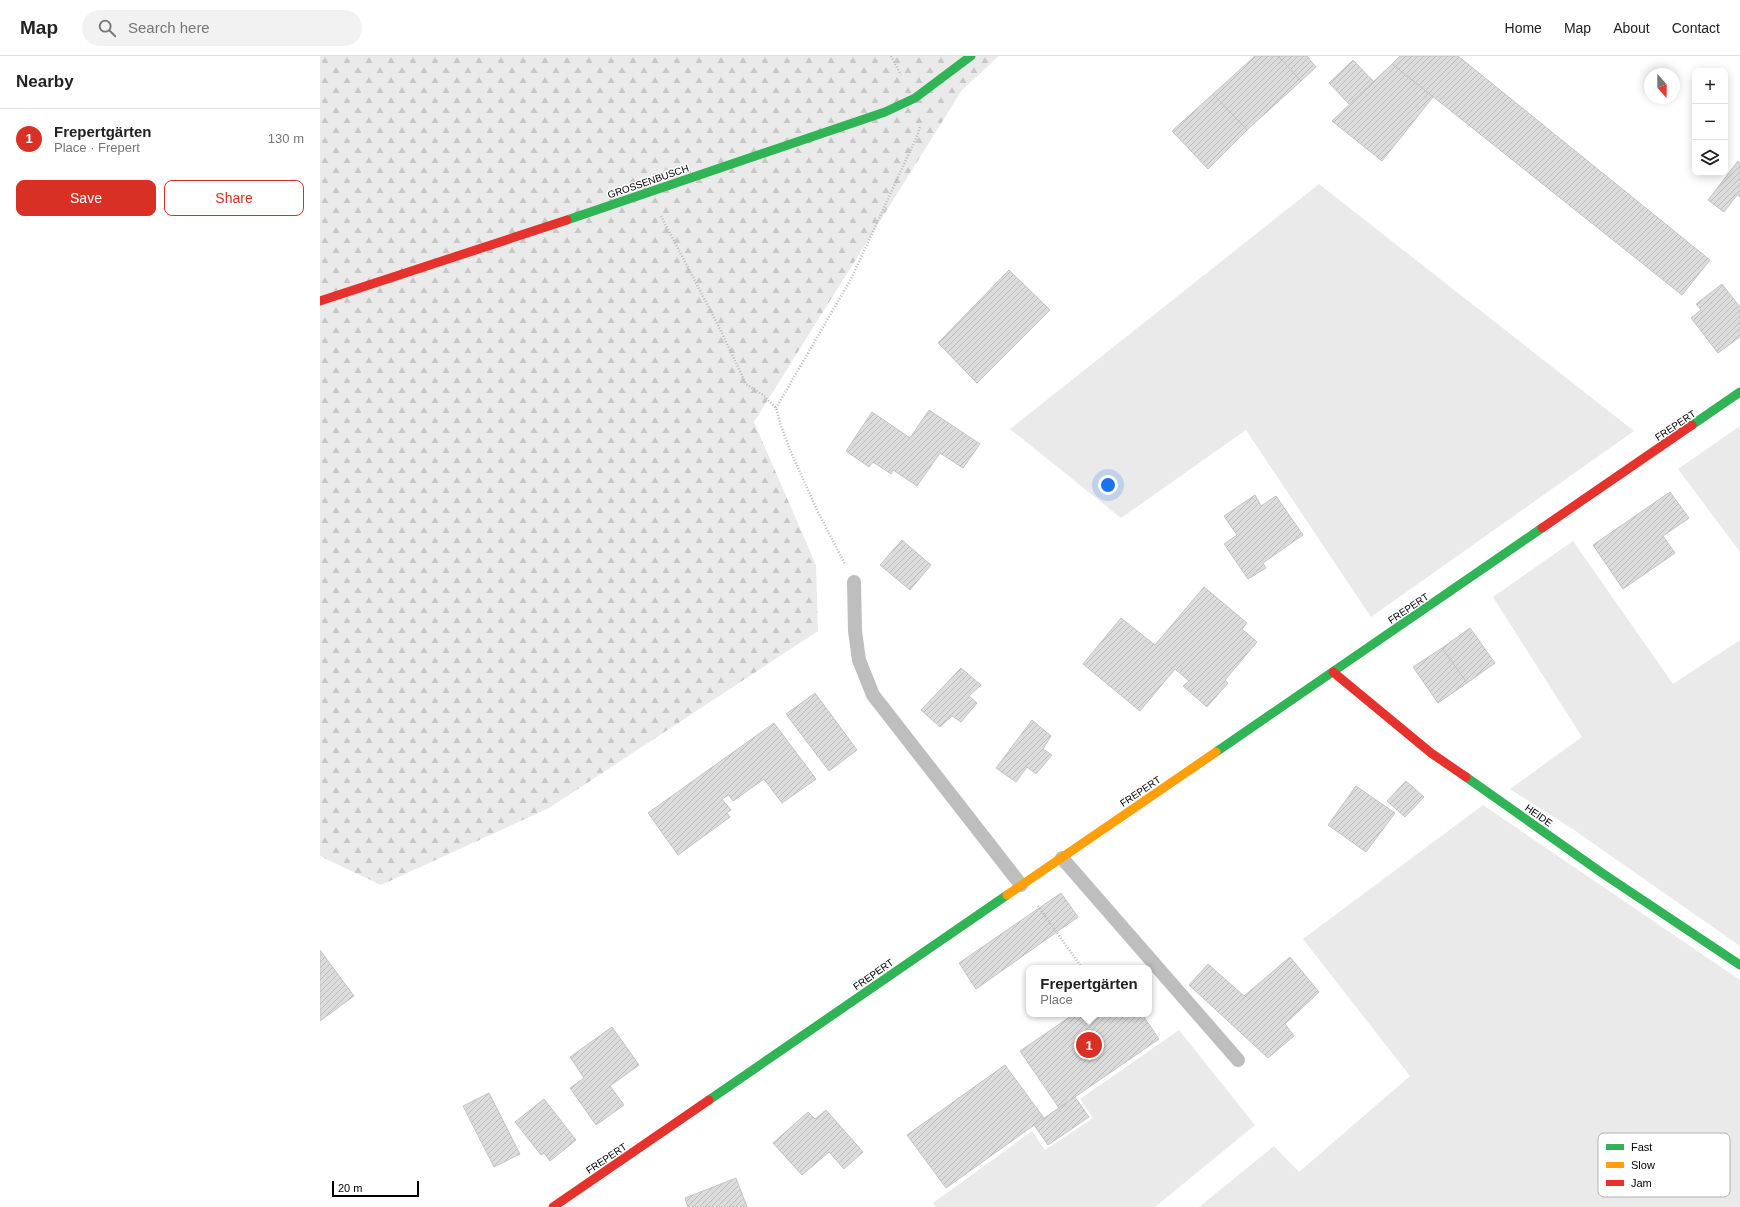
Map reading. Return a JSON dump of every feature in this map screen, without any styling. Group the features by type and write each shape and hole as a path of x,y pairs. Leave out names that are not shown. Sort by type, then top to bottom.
{"street":[{"name":"GROSSENBUSCH","path":"320,301 649,193 885,112 915,98 971,56"},
{"name":"FREPERT","path":"553,1207 1740,392"},
{"name":"HEIDE","path":"1333,672 1432,753 1602,874 1740,965"}],"lane":[{"path":"854,582 855,631 859,660 873,695 1021,885"},
{"path":"1062,858 1238,1060"}],"path":[{"path":"776,408 851,279 918,134 923,113 915,98"},
{"path":"649,193 720,327 746,384 762,395 776,408 790,450 814,505 854,582"},
{"path":"1040,909 1080,965"}],"green space":[{"path":"320,56 999,56 962,90 754,422 816,565 818,631 549,808 381,885 320,856"},
{"path":"1319,184 1634,431 1371,617 1246,430 1121,518 1010,429"},
{"path":"1740,426 1740,552 1678,469"},
{"path":"1573,541 1673,684 1740,640 1740,946 1574,830 1510,789 1582,737 1493,597"},
{"path":"1483,805 1740,980 1740,1207 1199,1207 1274,1146 1299,1172 1410,1076 1303,939"},
{"path":"1179,1030 1255,1125 1155,1207 936,1207 933,1203 1032,1131 1045,1150 1093,1118 1080,1099"}],"building":[{"path":"1255,56 1278,56 1301,81 1247,130 1213,94"},
{"path":"1278,56 1307,56 1316,67 1301,81"},
{"path":"1400,56 1458,56 1710,260 1682,295 1392,64"},
{"path":"1353,60 1374,82 1350,105 1329,83"},
{"path":"1392,64 1433,97 1382,161 1332,121"},
{"path":"1213,94 1247,130 1208,169 1172,131"},
{"path":"1738,161 1740,163 1740,197 1737,195 1724,212 1708,200 1728,176"},
{"path":"1009,270 1050,310 977,383 938,343"},
{"path":"1722,284 1740,307 1740,337 1718,353 1691,318 1701,310 1696,304"},
{"path":"929,410 980,444 963,468 940,453 917,486 893,470 891,474 873,462 869,467 846,451 872,412 910,438"},
{"path":"1670,492 1689,518 1663,536 1675,553 1623,589 1593,545"},
{"path":"1255,495 1261,506 1276,496 1303,535 1263,563 1266,568 1248,579 1224,544 1237,535 1224,516"},
{"path":"902,540 931,565 910,590 880,565"},
{"path":"1204,587 1247,623 1242,629 1257,642 1225,680 1228,683 1207,707 1183,686 1189,681 1175,669 1140,711 1083,664 1121,618 1155,645"},
{"path":"1470,628 1495,663 1467,683 1442,648"},
{"path":"1442,648 1467,683 1438,703 1413,667"},
{"path":"961,668 981,685 969,696 977,703 961,722 952,716 940,727 921,710"},
{"path":"815,693 857,750 829,771 786,714"},
{"path":"1032,720 1051,736 1043,749 1052,755 1036,774 1027,767 1016,782 996,768"},
{"path":"774,723 816,779 782,803 764,779 733,801 729,795 722,799 731,810 727,813 730,817 678,855 648,813"},
{"path":"1406,781 1424,797 1405,817 1387,801"},
{"path":"1356,786 1395,813 1366,852 1328,825"},
{"path":"1061,893 1078,917 976,989 959,963"},
{"path":"320,950 354,996 320,1021"},
{"path":"1290,957 1319,992 1285,1024 1294,1036 1268,1058 1189,985 1208,964 1244,996"},
{"path":"1070,1017 1144,1017 1159,1039 1059,1108 1020,1051"},
{"path":"612,1027 639,1065 610,1086 624,1105 596,1125 570,1088 584,1078 570,1057"},
{"path":"1005,1065 1044,1118 946,1188 907,1135"},
{"path":"489,1093 520,1154 494,1167 463,1106"},
{"path":"1075,1097 1089,1117 1048,1145 1034,1125"},
{"path":"544,1099 576,1140 550,1161 544,1153 541,1155 515,1122"},
{"path":"826,1110 863,1152 844,1169 829,1152 802,1175 773,1143 808,1112 815,1119"},
{"path":"736,1178 747,1207 688,1207 685,1198"}],"traffic: fast":[{"path":"567,220 885,112 915,98 971,56"},
{"path":"1692,425 1740,392"},
{"path":"1216,752 1542,528"},
{"path":"1466,777 1602,873 1740,965"},
{"path":"709,1100 1007,895"}],"traffic: slow":[{"path":"1007,895 1216,752"}],"traffic: jam":[{"path":"320,301 567,220"},
{"path":"1542,528 1692,425"},
{"path":"1333,672 1431,753 1466,777"},
{"path":"553,1207 709,1100"}],"place":[{"name":"Frepertgärten","path":"1089,1045"}]}
